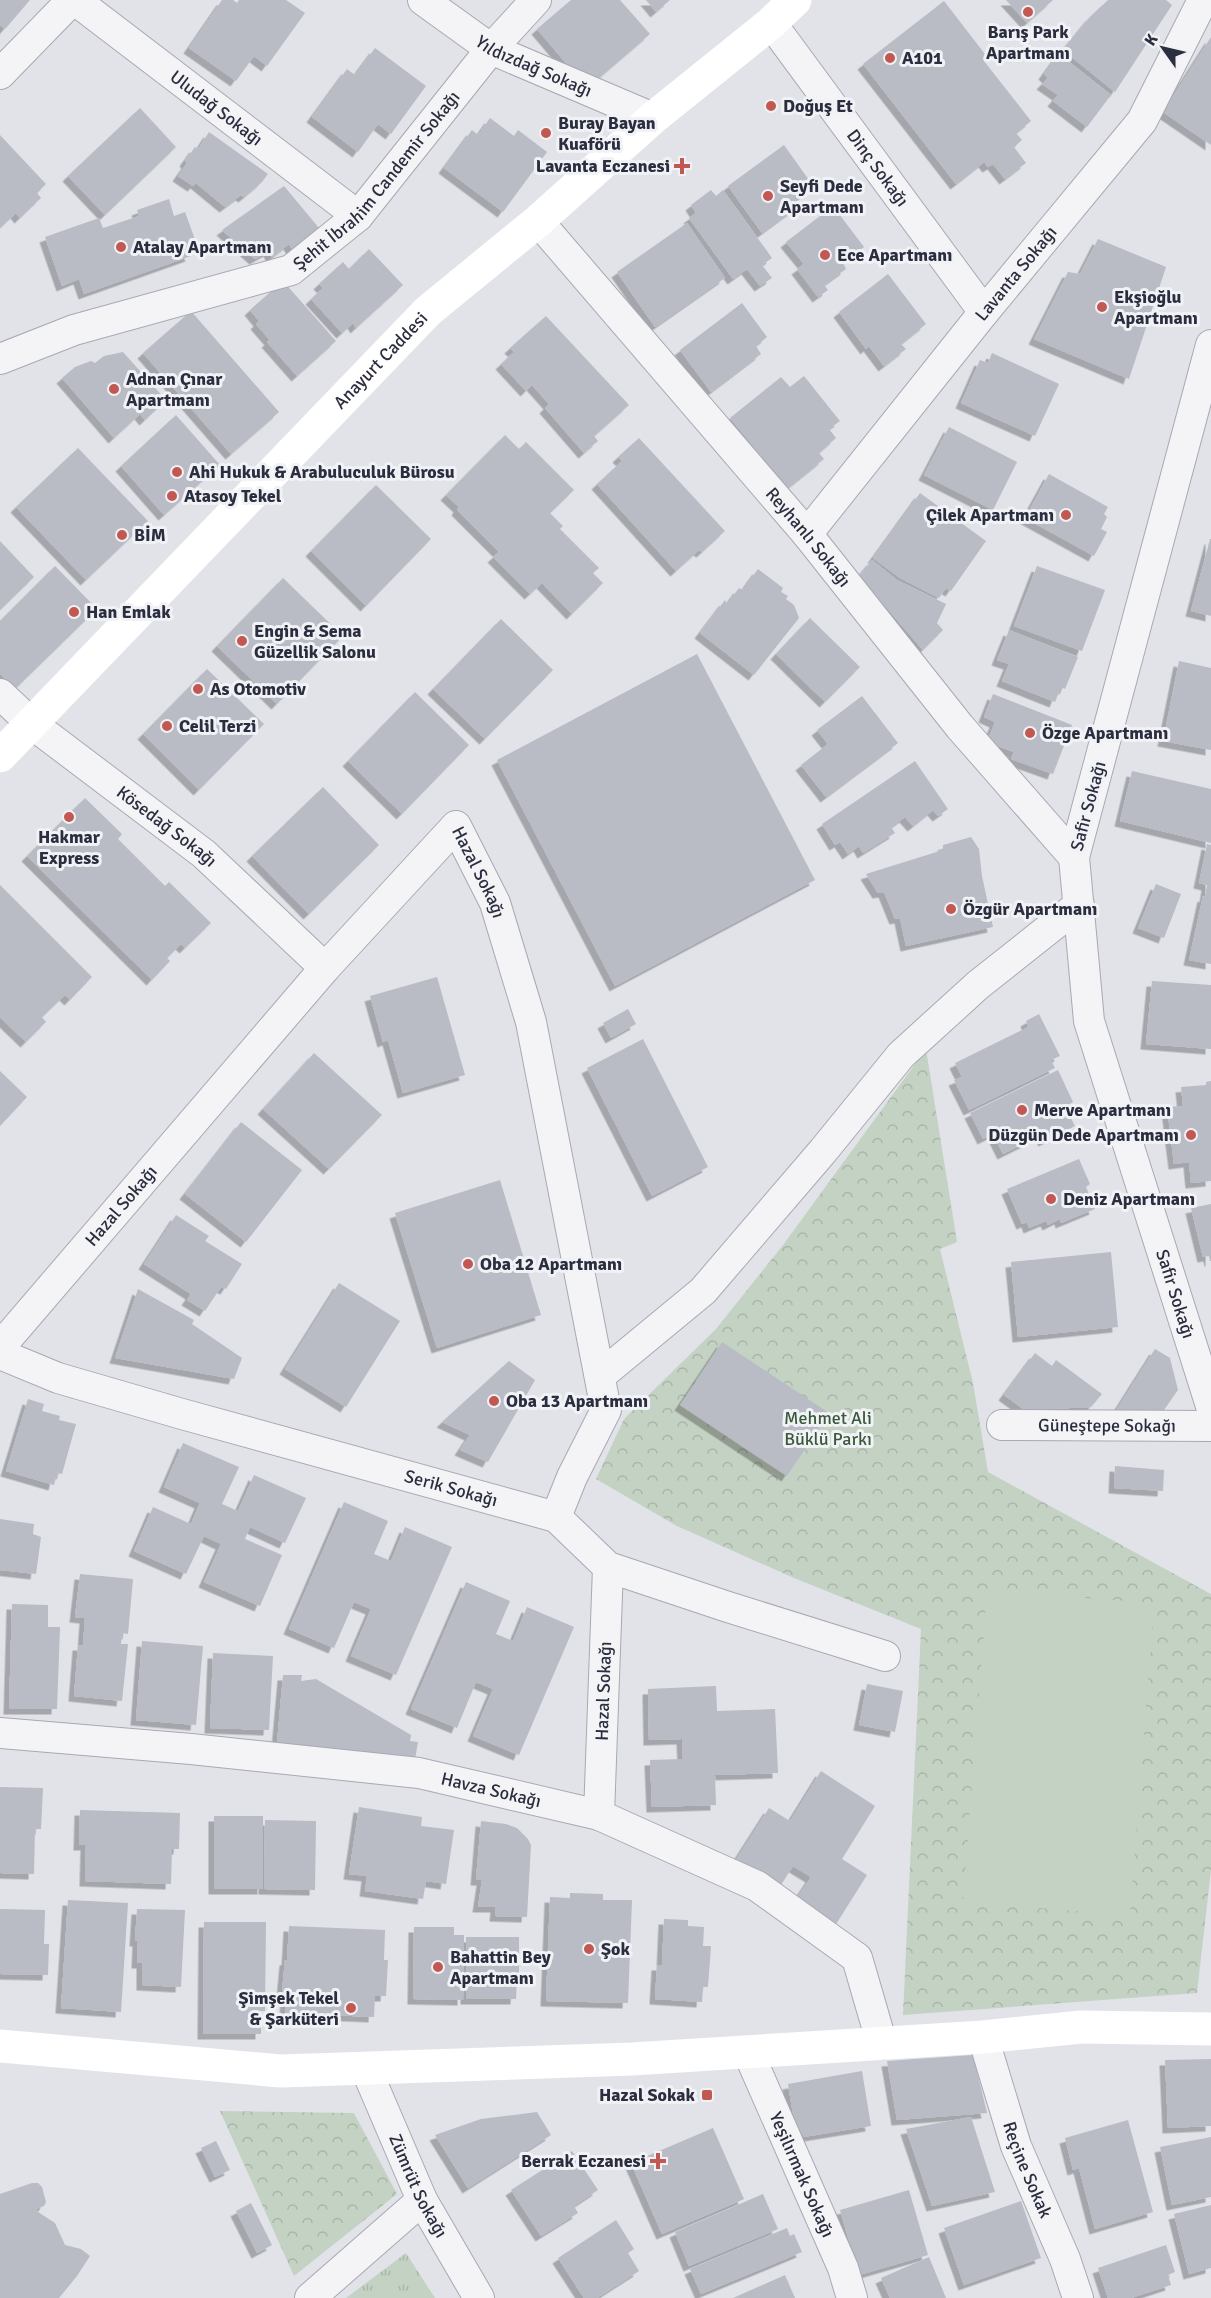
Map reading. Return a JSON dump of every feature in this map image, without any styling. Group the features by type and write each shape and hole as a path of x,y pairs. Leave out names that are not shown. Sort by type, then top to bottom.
{"street":[{"name":"Uludağ Sokağı","path":"0,74 73,0 358,216"},
{"name":"Yıldızdağ Sokağı","path":"423,0 491,49 653,118"},
{"name":"Şehit İbrahim Candemir Sokağı","path":"0,358 74,330 291,270 358,216 491,49 536,0"},
{"name":"Anayurt Caddesi","path":"0,756 428,311 538,221 653,118 771,23 795,0"},
{"name":"Lavanta Sokağı","path":"807,534 984,312 1142,121 1203,0"},
{"name":"Dinç Sokağı","path":"771,23 984,312"},
{"name":"Reyhanlı Sokağı","path":"538,221 807,534 960,727 1074,857"},
{"name":"Safir Sokağı","path":"1211,345 1074,857 1089,1021 1211,1406"},
{"name":"Kösedağ Sokağı","path":"0,694 32,724 204,854 325,968"},
{"name":"Hazal Sokağı","path":"0,1347 325,968 456,826 495,903 531,1022 606,1410 572,1477 556,1517"},
{"path":"600,1376 703,1291 823,1151 901,1054 978,985 1079,905"},
{"name":"Serik Sokağı","path":"0,1354 70,1381 556,1517 609,1567 885,1656"},
{"name":"Güneştepe Sokağı","path":"1002,1425 1211,1426"},
{"name":"Hazal Sokağı","path":"599,1815 609,1567"},
{"name":"Havza Sokağı","path":"0,1734 191,1749 419,1773 599,1815 757,1886 857,1958 882,2043"},
{"path":"0,2046 281,2071 632,2059 983,2037 1081,2027 1211,2029"},
{"name":"Reçine Sokak","path":"983,2037 1016,2146 1065,2259 1078,2298"},
{"name":"Yeşilırmak Sokağı","path":"748,2052 843,2268 852,2298"},
{"name":"Zümrüt Sokağı","path":"366,2069 423,2200 479,2298"},
{"path":"310,2298 423,2200"}],"green space":[{"name":"Mehmet Ali Büklü Parkı","path":"926,1049 957,1242 940,1249 973,1383 988,1472 1211,1594 1211,1870 1197,1993 903,2015 921,1629 794,1578 677,1526 596,1479 624,1419 716,1329 783,1245"},
{"path":"987,1591 1154,1603 1130,1915 963,1902"},
{"path":"220,2111 354,2113 397,2194 294,2276"},
{"path":"406,2253 435,2298 346,2298"}],"building":[{"path":"0,0 30,0 5,29 0,25"},
{"path":"222,0 233,0 237,3 239,0 286,0 305,13 267,66 254,56 236,81 189,48"},
{"path":"571,0 620,0 650,34 587,88 537,29"},
{"path":"646,0 670,0 656,12"},
{"name":"Barış Park Apartmanı","path":"1006,0 1053,0 1027,23"},
{"path":"1108,0 1166,0 1172,5 1115,92 1063,50 1090,17"},
{"path":"944,1 988,58 984,61 1031,121 1016,133 1022,140 1014,147 1026,163 1005,179 993,164 988,167 984,162 956,184 863,64"},
{"path":"1211,37 1211,145 1163,112"},
{"path":"375,48 426,86 391,134 378,124 358,152 312,117 347,69 355,75"},
{"path":"1057,56 1061,59 1063,57 1111,95 1087,127 1053,101 1058,95 1042,84 1048,78 1044,74"},
{"path":"140,108 176,147 105,215 68,176"},
{"path":"490,118 514,136 518,130 547,152 503,212 444,168 472,130 478,135"},
{"path":"209,132 268,174 244,197 241,195 225,207 196,183 193,186 178,176 187,163 185,161 195,147 198,149"},
{"path":"0,135 46,184 37,193 41,198 20,218 16,213 0,228"},
{"name":"Seyfi Dede Apartmanı","path":"784,145 814,187 789,205 793,210 762,233 728,186"},
{"path":"284,186 319,228 293,251 289,244 272,257 269,251 255,259 222,230"},
{"path":"711,190 716,196 723,190 772,258 762,265 772,278 760,286 747,269 733,279 689,218 696,213 691,205"},
{"name":"Atalay Apartmanı","path":"169,199 174,216 185,212 197,245 188,249 191,256 84,294 79,279 62,286 45,237 99,218 103,228 139,216 137,210"},
{"name":"Ece Apartmanı","path":"833,206 864,247 843,263 846,269 824,285 828,290 818,297 797,269 804,264 786,242"},
{"path":"687,223 725,278 655,327 617,272"},
{"name":"Ekşioğlu Apartmanı","path":"1098,239 1166,267 1129,379 1034,339 1068,272 1080,274"},
{"path":"369,249 403,285 356,328 353,323 342,333 311,299 323,288 319,284 343,262 349,269"},
{"path":"888,274 926,324 901,344 906,349 884,366 869,346 866,349 839,312"},
{"path":"283,281 336,341 297,376 267,342 270,340 256,324 259,321 250,310"},
{"path":"742,303 767,337 756,346 761,354 711,392 680,350"},
{"path":"191,311 279,412 231,454 143,353"},
{"path":"546,316 629,405 594,436 598,441 584,453 545,408 549,404 532,385 526,391 501,364 514,352 510,348"},
{"name":"Adnan Çınar Apartmanı","path":"123,352 166,400 145,420 140,414 114,438 62,378 75,367 91,361 95,363 104,356"},
{"path":"992,353 1059,384 1035,436 961,403 980,360 988,363"},
{"path":"804,376 840,421 829,429 836,438 819,453 824,459 788,488 730,418 781,377 790,387"},
{"path":"176,415 220,465 164,515 121,466"},
{"path":"949,427 1017,462 993,510 924,475"},
{"path":"505,435 519,449 526,442 574,490 550,513 563,526 560,529 599,568 593,573 603,583 572,614 542,583 530,594 493,557 499,552 457,510 459,507 446,495"},
{"path":"639,438 725,531 676,571 597,484 622,461 618,457"},
{"path":"78,448 148,521 86,580 16,507"},
{"name":"Çilek Apartmanı","path":"1049,474 1108,507 1104,514 1107,517 1101,529 1107,532 1094,556 1025,518"},
{"path":"376,485 431,539 366,606 311,551"},
{"path":"920,493 986,541 951,591 946,588 939,598 900,578 873,558"},
{"path":"1211,539 1211,616 1191,611"},
{"path":"0,541 34,577 0,610"},
{"path":"872,560 897,580 946,604 937,623 943,630 923,650 859,576"},
{"path":"55,566 97,609 15,689 0,674 0,621"},
{"path":"1037,566 1105,590 1082,651 1014,626"},
{"path":"758,569 783,588 781,592 788,596 786,599 794,605 799,618 754,675 700,633 725,600 727,604 739,588 743,590"},
{"path":"283,578 343,636 277,704 217,646"},
{"path":"810,618 860,667 825,702 776,654"},
{"path":"501,619 553,670 485,739 433,689"},
{"path":"1009,630 1078,657 1065,689 1061,687 1055,702 1002,681 1009,664 997,660"},
{"path":"697,654 815,880 615,986 497,760"},
{"path":"1179,661 1211,668 1211,750 1163,741"},
{"path":"207,669 264,724 199,790 143,734"},
{"path":"415,692 469,745 402,814 348,761"},
{"name":"Özge Apartmanı","path":"993,694 1072,725 1053,774 1011,759 1014,752 987,742 995,722 984,717"},
{"path":"862,696 898,743 826,797 801,765 828,744 817,730"},
{"path":"915,761 948,809 938,816 933,810 913,826 905,817 891,827 895,833 863,853 859,846 848,854 840,842 835,845 822,824"},
{"path":"1132,771 1211,789 1211,843 1120,821"},
{"path":"323,787 379,845 309,914 252,856"},
{"path":"85,798 122,834 118,839 165,886 169,882 211,923 185,948 181,944 167,958 170,961 152,980 27,856"},
{"path":"971,837 979,849 982,876 993,927 906,946 900,918 895,919 884,892 878,893 866,874 943,850 943,845"},
{"path":"1207,844 1211,845 1211,964 1189,960 1207,885 1199,883"},
{"path":"1156,884 1181,894 1164,938 1138,928"},
{"path":"0,885 92,977 70,1000 65,995 42,1017 46,1022 26,1042 0,1017"},
{"path":"437,977 465,1075 403,1093 388,1040 383,1042 370,996"},
{"path":"1152,981 1211,985 1211,1049 1146,1044"},
{"path":"628,1009 636,1024 611,1038 603,1023"},
{"path":"1039,1014 1060,1056 1051,1060 1055,1068 969,1110 954,1080 962,1077 955,1063 1028,1027 1026,1021"},
{"path":"643,1039 708,1167 652,1196 587,1068"},
{"path":"314,1053 382,1115 329,1169 263,1109"},
{"name":"Merve Apartmanı","path":"1058,1070 1073,1102 1065,1107 1075,1126 1044,1141 1041,1135 1003,1154 993,1134 983,1139 970,1113"},
{"path":"0,1071 27,1097 0,1126"},
{"name":"Düzgün Dede Apartmanı","path":"1211,1081 1211,1181 1191,1183 1189,1162 1174,1164 1167,1107 1183,1106 1181,1087 1206,1085 1206,1082"},
{"path":"241,1122 302,1170 246,1242 185,1194"},
{"name":"Deniz Apartmanı","path":"1079,1159 1090,1184 1086,1187 1095,1209 1061,1223 1060,1219 1048,1225 1046,1221 1029,1228 1027,1222 1022,1224 1007,1189"},
{"name":"Oba 12 Apartmanı","path":"500,1180 541,1315 437,1348 395,1213"},
{"path":"1211,1204 1210,1261 1209,1256 1203,1257 1191,1208"},
{"path":"176,1215 209,1236 205,1241 242,1264 226,1289 221,1287 205,1311 187,1300 191,1294 144,1264"},
{"path":"1111,1252 1118,1327 1018,1337 1011,1262"},
{"path":"339,1283 400,1321 346,1407 285,1369"},
{"path":"138,1289 194,1320 192,1324 242,1358 234,1379 115,1358"},
{"path":"722,1342 829,1413 787,1476 680,1405"},
{"path":"1155,1349 1170,1358 1178,1390 1157,1420 1139,1424 1117,1409"},
{"path":"1035,1353 1052,1366 1056,1360 1102,1394 1091,1407 1049,1409 1041,1422 1004,1395"},
{"name":"Oba 13 Apartmanı","path":"509,1361 535,1380 488,1462 460,1450 470,1435 442,1422"},
{"path":"28,1399 44,1404 42,1411 60,1416 59,1420 76,1424 62,1474 57,1473 54,1485 6,1471"},
{"path":"183,1443 239,1467 222,1504 238,1511 254,1475 306,1498 285,1543 250,1527 245,1539 282,1555 260,1606 204,1582 221,1544 204,1536 186,1574 134,1551 153,1507 191,1524 200,1503 164,1487"},
{"path":"1115,1466 1164,1470 1163,1491 1114,1488"},
{"path":"344,1502 388,1521 374,1554 391,1561 405,1527 452,1547 396,1675 351,1656 371,1609 354,1602 334,1648 289,1629"},
{"path":"0,1519 34,1524 33,1534 41,1537 36,1574 0,1570"},
{"path":"80,1574 133,1579 128,1634 122,1633 121,1644 128,1644 122,1701 74,1696 78,1645 83,1645 85,1618 75,1617"},
{"path":"466,1582 510,1601 496,1634 513,1641 527,1607 574,1627 519,1755 473,1736 493,1689 476,1682 457,1728 411,1709"},
{"path":"12,1604 48,1605 48,1627 60,1627 57,1709 9,1709"},
{"path":"142,1641 203,1646 196,1725 136,1720"},
{"path":"213,1653 273,1656 269,1730 210,1728"},
{"path":"283,1675 302,1675 301,1681 316,1679 411,1735 410,1741 418,1742 415,1759 277,1743"},
{"path":"867,1684 903,1691 895,1732 859,1725"},
{"path":"716,1686 717,1711 775,1709 778,1773 715,1775 716,1805 652,1807 650,1760 683,1759 682,1739 649,1740 648,1689"},
{"path":"821,1771 875,1806 842,1859 867,1875 833,1929 793,1904 811,1877 793,1866 776,1893 732,1866 769,1808 790,1821"},
{"path":"0,1787 43,1788 41,1829 35,1829 34,1874 0,1873"},
{"path":"359,1807 422,1817 421,1826 454,1830 446,1884 426,1881 423,1899 365,1891 367,1876 349,1874"},
{"path":"80,1810 180,1813 179,1849 172,1849 171,1884 85,1881 86,1845 79,1845"},
{"path":"214,1816 263,1816 263,1889 214,1889"},
{"path":"265,1820 316,1821 315,1890 264,1889"},
{"path":"481,1821 506,1824 517,1828 531,1845 527,1917 495,1916 496,1907 478,1907 482,1880 476,1880"},
{"path":"570,1893 603,1894 603,1900 632,1900 628,2003 546,2001 550,1897 570,1898"},
{"path":"68,1900 128,1903 121,2012 61,2008"},
{"path":"0,1909 45,1910 44,1944 49,1944 48,1975 0,1974"},
{"path":"137,1909 185,1910 181,1987 142,1985 142,1963 137,1963 138,1941 135,1941"},
{"path":"664,1919 688,1920 688,1926 704,1927 703,1946 711,1946 708,1987 703,1987 702,2002 655,1999 657,1965 662,1965"},
{"path":"204,1922 266,1922 265,2011 261,2011 261,2034 203,2034"},
{"path":"289,1926 385,1930 384,1960 388,1960 386,1996 375,1996 374,2017 285,2013 286,1992 282,1992"},
{"name":"Bahattin Bey Apartmanı","path":"414,1927 454,1927 454,1935 464,1935 463,2000 413,1999"},
{"path":"466,1937 519,1937 519,1978 517,1978 516,1999 466,1999"},
{"path":"973,2055 987,2113 897,2120 887,2061"},
{"path":"1211,2059 1211,2126 1168,2128 1165,2060"},
{"path":"862,2071 871,2126 797,2138 788,2084"},
{"path":"537,2112 551,2135 468,2188 435,2135 481,2119"},
{"path":"971,2117 995,2192 932,2206 906,2129"},
{"path":"1128,2120 1153,2212 1095,2229 1079,2168 1073,2170 1065,2138"},
{"path":"713,2128 744,2199 662,2234 631,2163"},
{"path":"1211,2137 1211,2197 1172,2205 1160,2147"},
{"path":"216,2141 230,2170 215,2177 201,2148"},
{"path":"572,2151 598,2190 574,2206 578,2213 541,2236 511,2190"},
{"path":"38,2183 42,2187 46,2202 44,2206 36,2209 38,2212 55,2223 65,2245 81,2249 90,2256 59,2298 0,2298 0,2194"},
{"path":"909,2190 928,2255 859,2275 840,2210"},
{"path":"763,2194 778,2229 689,2266 675,2232"},
{"path":"1021,2201 1041,2258 964,2285 944,2228"},
{"path":"251,2203 272,2245 257,2253 236,2211"},
{"path":"1211,2205 1211,2268 1189,2274 1174,2214"},
{"path":"616,2220 634,2249 628,2253 639,2271 597,2298 584,2298 558,2258"},
{"path":"787,2228 790,2236 794,2234 802,2252 701,2294 690,2269"},
{"path":"1166,2245 1175,2272 1168,2275 1171,2285 1131,2298 1108,2298 1098,2268"},
{"path":"929,2257 946,2298 890,2298 881,2278"},
{"path":"785,2275 795,2298 733,2298"}],"place":[{"name":"Barış Park Apartmanı","path":"1028,12"},
{"name":"A101","path":"890,58"},
{"name":"Doğuş Et","path":"771,106"},
{"name":"Buray Bayan Kuaförü","path":"546,133"},
{"name":"Lavanta Eczanesi","path":"682,166"},
{"name":"Seyfi Dede Apartmanı","path":"768,196"},
{"name":"Atalay Apartmanı","path":"121,247"},
{"name":"Ece Apartmanı","path":"825,255"},
{"name":"Ekşioğlu Apartmanı","path":"1102,307"},
{"name":"Adnan Çınar Apartmanı","path":"114,389"},
{"name":"Ahi Hukuk & Arabuluculuk Bürosu","path":"177,472"},
{"name":"Atasoy Tekel","path":"172,496"},
{"name":"Çilek Apartmanı","path":"1066,515"},
{"name":"BİM","path":"122,535"},
{"name":"Han Emlak","path":"74,612"},
{"name":"Engin & Sema Güzellik Salonu","path":"242,641"},
{"name":"As Otomotiv","path":"198,689"},
{"name":"Celil Terzi","path":"167,726"},
{"name":"Özge Apartmanı","path":"1030,733"},
{"name":"Hakmar Express","path":"69,817"},
{"name":"Özgür Apartmanı","path":"951,909"},
{"name":"Merve Apartmanı","path":"1022,1110"},
{"name":"Düzgün Dede Apartmanı","path":"1191,1135"},
{"name":"Deniz Apartmanı","path":"1051,1199"},
{"name":"Oba 12 Apartmanı","path":"468,1264"},
{"name":"Oba 13 Apartmanı","path":"494,1401"},
{"name":"Şok","path":"589,1949"},
{"name":"Bahattin Bey Apartmanı","path":"438,1967"},
{"name":"Şimşek Tekel & Şarküteri","path":"351,2008"},
{"name":"Hazal Sokak","path":"707,2095"},
{"name":"Berrak Eczanesi","path":"658,2161"}]}
